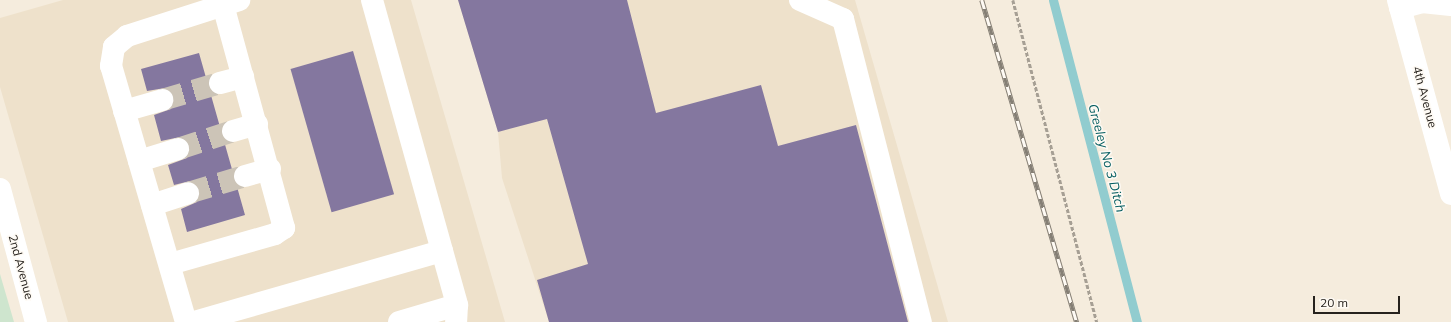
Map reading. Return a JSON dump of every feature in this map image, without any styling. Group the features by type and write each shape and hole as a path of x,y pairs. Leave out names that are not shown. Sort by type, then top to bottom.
{"street":[{"path":"372,0 442,251 456,313 399,322"},
{"path":"800,0 843,19 921,322"},
{"path":"1399,4 1422,2 1451,5"},
{"path":"170,264 275,234 284,228 270,169 244,77 231,3 146,27 114,47 111,66 186,322"},
{"name":"4th Avenue","path":"1399,4 1451,194"},
{"path":"220,83 244,77"},
{"path":"124,111 162,100"},
{"path":"233,131 257,124"},
{"path":"139,161 178,148"},
{"path":"245,176 270,169"},
{"name":"2nd Avenue","path":"0,188 36,322"},
{"path":"152,205 188,194"},
{"path":"194,322 442,251"}],"path":[{"path":"1013,0 1097,322"}],"shaded area":[{"path":"63,0 411,0 505,322 68,322 0,87 0,18"},
{"path":"458,0 855,0 948,322 549,322 502,178 498,132"}],"green space":[{"path":"0,274 14,322 0,322"}],"building":[{"path":"458,0 627,0 656,113 761,85 778,146 856,125 908,322 549,322 537,280 588,264 547,119 498,132"},
{"path":"353,51 394,194 332,212 291,69"},
{"path":"199,53 245,215 187,232 181,209 197,202 200,189 190,181 174,185 168,165 187,158 190,146 180,137 161,141 154,115 171,109 174,97 165,88 147,91 141,69"}],"waterway":[{"name":"Greeley No 3 Ditch","path":"1053,0 1137,322"}],"tunnel":[{"path":"162,100 220,83"},
{"path":"178,149 233,131"},
{"path":"188,193 245,176"}],"railway":[{"path":"982,0 1077,322"}]}
